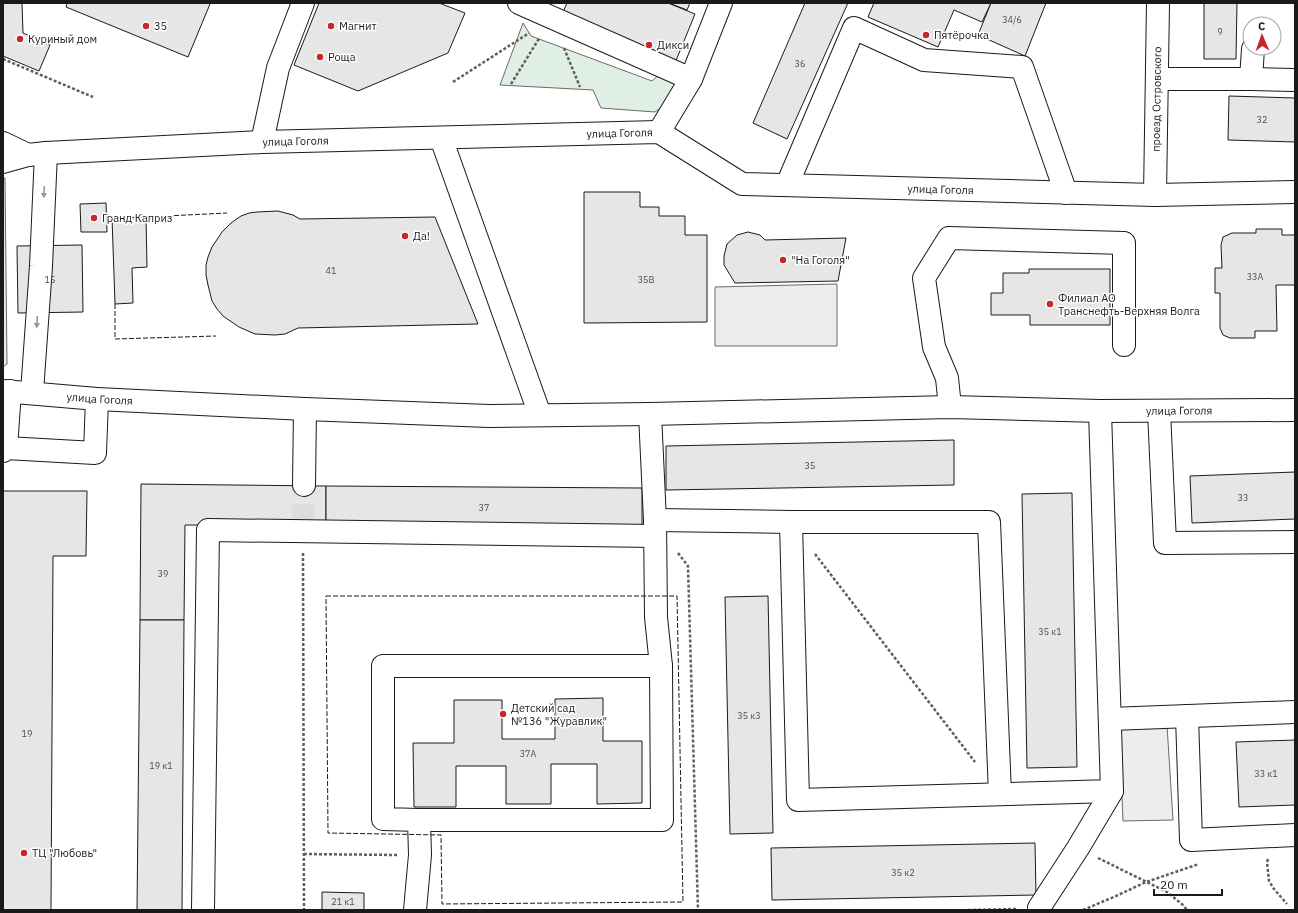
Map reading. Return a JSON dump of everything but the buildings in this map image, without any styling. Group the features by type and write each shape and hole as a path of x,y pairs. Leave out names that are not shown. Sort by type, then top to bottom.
{"street":[{"path":"262,142 278,68 303,3"},
{"path":"519,3 551,13 690,79"},
{"path":"660,132 690,79 720,3"},
{"name":"проезд Островского","path":"1155,195 1158,3"},
{"path":"787,185 854,28 924,60 1022,67 1066,193"},
{"path":"1251,79 1253,56"},
{"path":"1157,79 1295,80"},
{"name":"улица Гоголя","path":"3,162 37,154 262,142 660,132 742,184 1155,195 1295,192"},
{"path":"441,138 540,415"},
{"path":"3,143 37,154 41,266 32,392"},
{"path":"950,407 947,378 934,347 924,278 949,238 1124,243 1124,345"},
{"path":"6,391 4,450 95,452 97,399"},
{"name":"улица Гоголя","path":"6,391 32,392 97,399 489,416 950,407 1100,411 1295,410"},
{"path":"304,485 305,409"},
{"path":"1039,908 1078,848 1112,791 1100,411"},
{"path":"1159,411 1165,543 1295,542"},
{"path":"650,414 655,528 656,617 661,666 662,820 383,819 383,666 661,666"},
{"path":"791,522 798,800 1112,791"},
{"path":"203,910 208,530 655,528 791,522 989,522 1000,794"},
{"path":"1110,720 1295,712"},
{"path":"1187,716 1191,840 1288,835"},
{"path":"416,910 420,855 419,820"}],"path":[{"path":"453,82 551,13"},
{"path":"511,84 551,13"},
{"path":"551,13 580,87"},
{"path":"3,59 93,97"},
{"path":"791,522 976,763"},
{"path":"303,529 304,910"},
{"path":"675,549 688,566 698,910"},
{"path":"1287,904 1269,881 1267,862 1288,835"},
{"path":"1078,848 1167,892 1187,910"},
{"path":"304,854 420,855"},
{"path":"1083,910 1146,882 1202,863"},
{"path":"968,910 1039,908"}],"green space":[{"path":"523,23 531,36 652,81 663,71 676,83 669,102 655,112 601,108 593,90 500,85"},
{"path":"3,178 5,178 7,364 3,367"}],"shaded area":[{"path":"837,284 837,346 715,346 715,287"},
{"path":"1167,725 1173,820 1123,821 1119,727"}],"tunnel":[{"path":"303,526 304,485"}],"fence":[{"path":"146,217 227,213"},
{"path":"115,304 115,339 216,336"},
{"path":"326,596 677,596 683,902 442,904 441,835 328,833 326,596"}],"place":[{"name":"35","path":"146,26"},
{"name":"Магнит","path":"331,26"},
{"name":"Пятёрочка","path":"926,35"},
{"name":"Куриный дом","path":"20,39"},
{"name":"Дикси","path":"649,45"},
{"name":"Роща","path":"320,57"},
{"name":"Гранд Каприз","path":"94,218"},
{"name":"Да!","path":"405,236"},
{"name":"\"На Гоголя\"","path":"783,260"},
{"name":"Филиал АО Транснефть-Верхняя Волга","path":"1050,304"},
{"name":"Детский сад №136 \"Журавлик\"","path":"503,714"},
{"name":"ТЦ \"Любовь\"","path":"24,853"}]}
